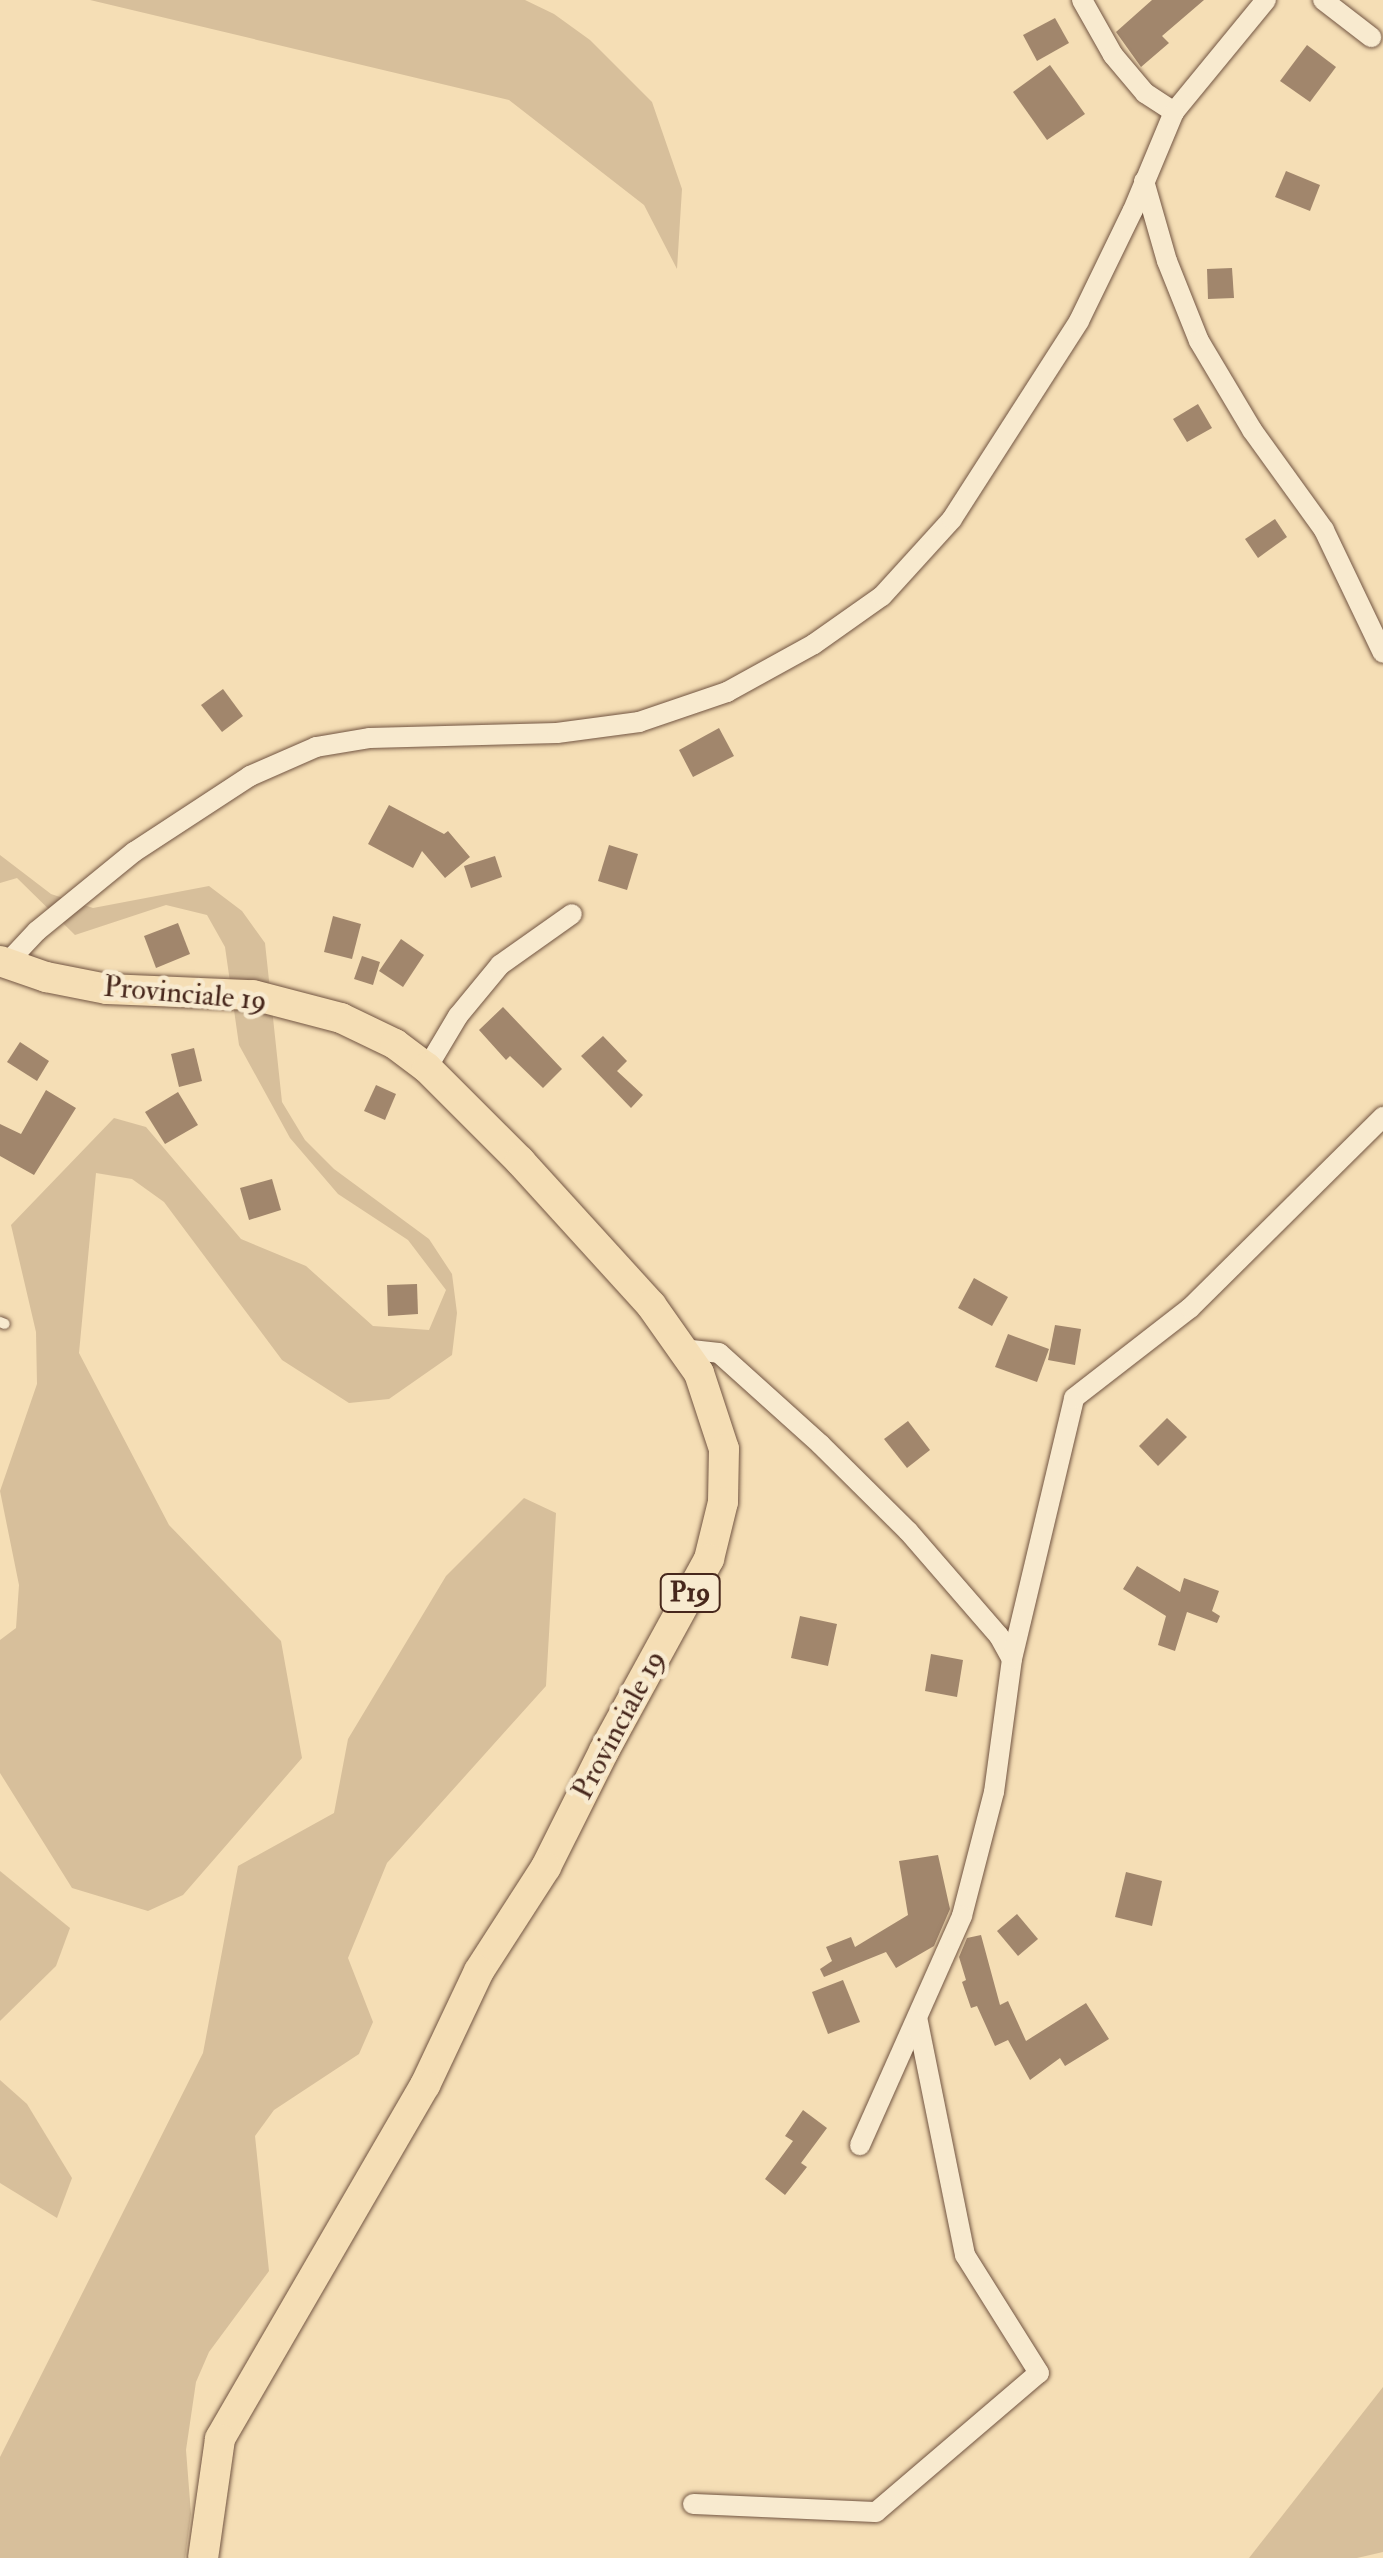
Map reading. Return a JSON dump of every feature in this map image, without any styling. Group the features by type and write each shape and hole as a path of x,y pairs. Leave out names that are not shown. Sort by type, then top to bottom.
{"main road":[{"name":"Provinciale 19","path":"3,962 107,988 252,995 367,1027 427,1068 612,1258 682,1348 707,1392 724,1450 723,1502 709,1559 604,1750 546,1867 478,1971 425,2085 230,2416 214,2465 203,2558"}],"street":[{"path":"1082,0 1113,55 1146,93 1174,112"},
{"path":"3,962 134,852 250,776 316,747 370,738 557,733 639,722 727,692 814,644 882,596 952,519 1079,321 1174,112 1266,0"},
{"path":"1323,0 1371,37"},
{"path":"1144,182 1167,261 1199,342 1252,430 1324,530 1383,653"},
{"path":"427,1068 458,1016 500,965 572,914"},
{"path":"860,2145 962,1916 994,1792 1012,1659 1074,1398 1190,1308 1383,1117"},
{"path":"682,1348 719,1352 821,1444 908,1531 999,1636 1012,1659"},
{"path":"693,2504 876,2512 1039,2372 965,2255 918,2020"}],"shaded area":[{"path":"90,0 525,0 554,14 590,40 652,102 682,189 677,269 644,205 509,100"},
{"path":"0,855 51,894 93,908 209,886 242,911 265,943 282,1102 305,1140 334,1169 429,1239 452,1274 457,1313 452,1355 389,1399 349,1403 282,1360 164,1202 132,1179 96,1173 79,1353 169,1525 281,1641 302,1758 183,1895 148,1911 72,1888 0,1773 0,1640 16,1628 19,1585 0,1491 37,1384 36,1332 11,1225 114,1118 146,1127 241,1239 306,1266 373,1326 429,1330 446,1290 408,1240 338,1194 290,1138 239,1045 225,947 207,915 166,905 75,935 17,878 0,883"},
{"path":"524,1498 556,1513 546,1686 387,1863 348,1958 373,2022 359,2054 274,2110 255,2136 269,2271 209,2352 196,2382 186,2450 191,2514 185,2558 0,2558 0,2457 203,2053 238,1866 334,1813 348,1739 446,1576"},
{"path":"0,1871 70,1928 56,1966 0,2021"},
{"path":"0,2080 27,2104 72,2178 57,2218 0,2183"},
{"path":"1383,2387 1383,2552 1357,2558 1249,2558"}],"building":[{"path":"1152,0 1204,0 1162,36 1169,43 1141,67 1116,32"},
{"path":"1055,18 1069,43 1037,61 1023,35"},
{"path":"1307,45 1336,67 1310,102 1280,81"},
{"path":"1050,65 1085,114 1047,140 1013,92"},
{"path":"1286,171 1320,185 1310,211 1275,197"},
{"path":"1232,268 1234,298 1208,299 1207,269"},
{"path":"1198,404 1212,428 1187,442 1173,419"},
{"path":"1275,519 1287,537 1258,558 1245,539"},
{"path":"223,689 243,716 222,732 201,705"},
{"path":"719,728 734,756 693,777 679,750"},
{"path":"389,805 444,834 448,831 470,857 445,878 422,851 413,868 368,844"},
{"path":"609,845 638,854 627,890 598,881"},
{"path":"495,856 502,877 471,888 464,866"},
{"path":"333,916 361,924 352,959 324,952"},
{"path":"178,923 190,954 156,968 144,936"},
{"path":"401,939 424,955 403,987 379,971"},
{"path":"362,956 380,962 373,985 354,979"},
{"path":"503,1007 562,1069 543,1088 510,1056 506,1060 479,1030"},
{"path":"603,1036 627,1061 617,1071 643,1095 631,1108 581,1056"},
{"path":"20,1042 49,1061 37,1081 7,1062"},
{"path":"194,1048 202,1081 179,1087 171,1054"},
{"path":"376,1085 396,1094 385,1120 364,1111"},
{"path":"46,1090 76,1108 34,1175 0,1156 0,1124 21,1134"},
{"path":"178,1092 198,1125 165,1144 145,1112"},
{"path":"272,1179 281,1210 249,1220 240,1188"},
{"path":"974,1278 1008,1297 992,1326 958,1308"},
{"path":"417,1284 418,1314 388,1316 387,1285"},
{"path":"1055,1325 1081,1329 1075,1365 1048,1360"},
{"path":"1008,1334 1049,1349 1037,1382 995,1367"},
{"path":"1167,1418 1187,1437 1158,1466 1139,1446"},
{"path":"908,1421 930,1450 907,1468 884,1439"},
{"path":"1137,1566 1180,1592 1184,1578 1219,1591 1212,1611 1220,1616 1217,1623 1187,1612 1175,1651 1158,1645 1166,1616 1123,1589"},
{"path":"800,1616 837,1624 828,1666 791,1658"},
{"path":"931,1654 963,1660 957,1697 925,1691"},
{"path":"938,1855 950,1909 934,1946 896,1968 886,1952 824,1977 820,1969 832,1961 826,1947 851,1937 855,1947 908,1915 899,1861"},
{"path":"1126,1872 1162,1881 1152,1926 1115,1917"},
{"path":"1017,1914 1038,1939 1018,1956 997,1931"},
{"path":"981,1935 1000,2005 1008,2001 1026,2041 1086,2003 1109,2039 1065,2066 1060,2058 1030,2080 1008,2040 995,2046 977,2006 971,2008 962,1982 966,1980 959,1957 967,1938"},
{"path":"843,1980 860,2022 828,2034 812,1992"},
{"path":"803,2110 827,2128 801,2163 807,2167 785,2195 765,2179 793,2141 785,2136"}]}
